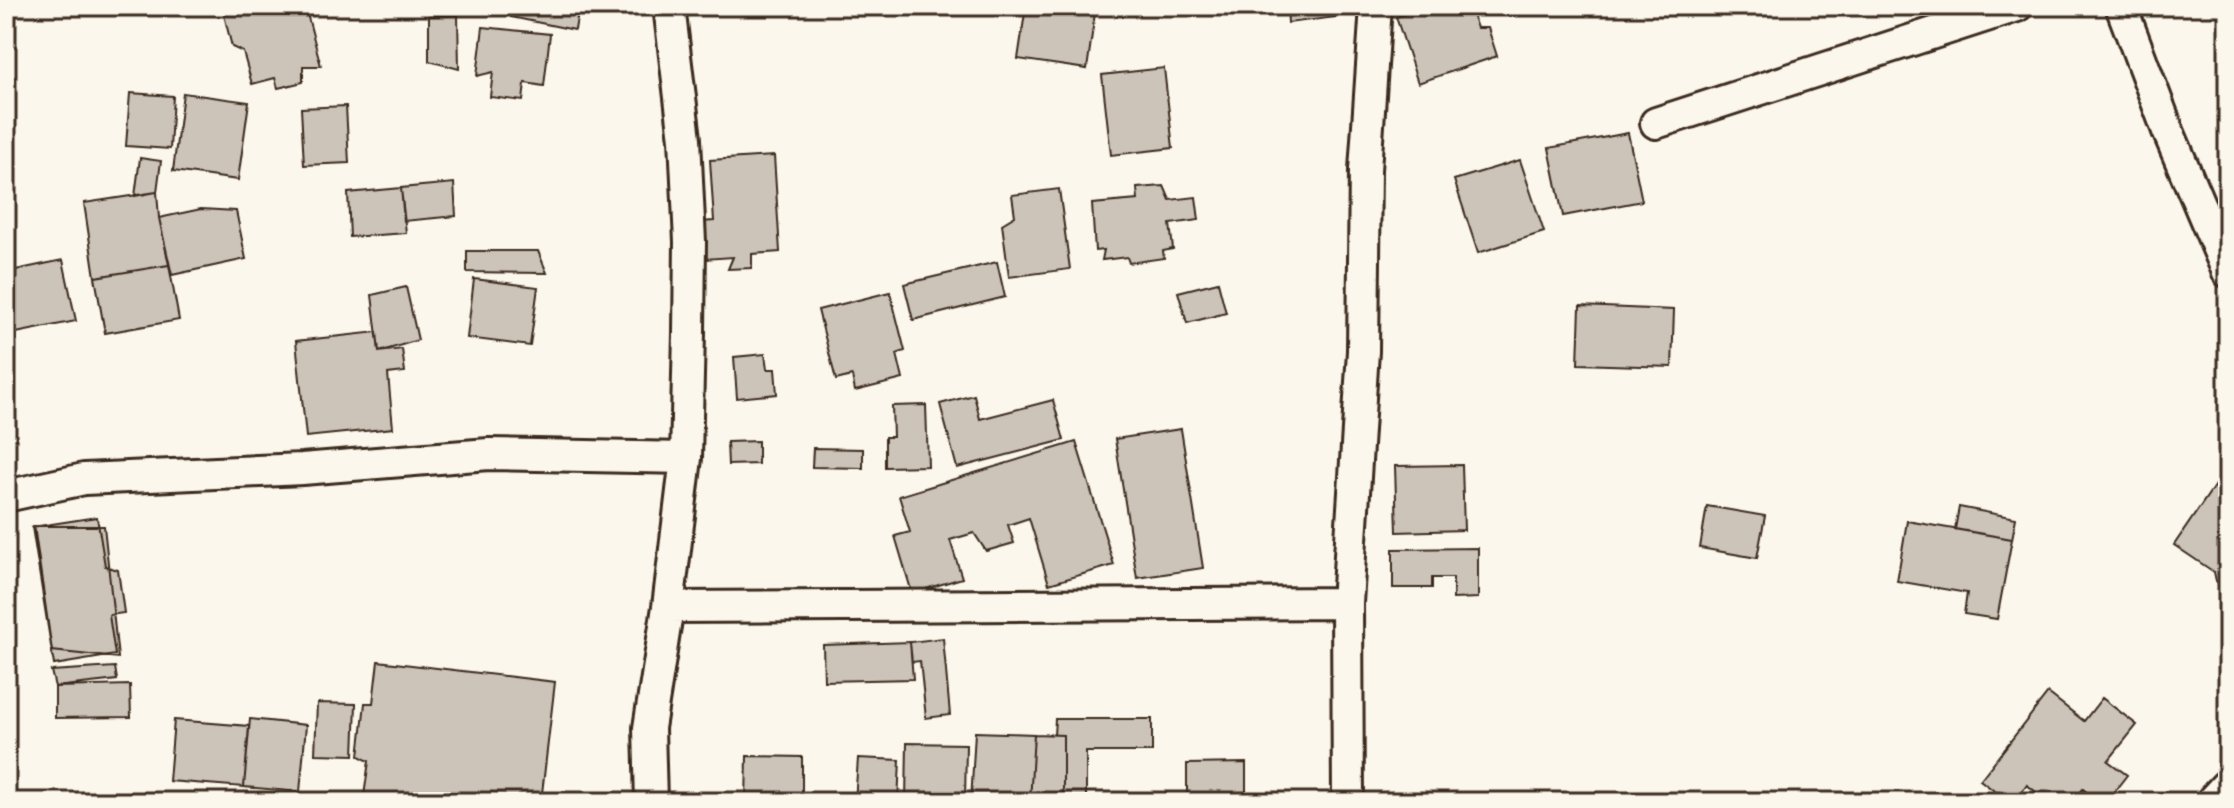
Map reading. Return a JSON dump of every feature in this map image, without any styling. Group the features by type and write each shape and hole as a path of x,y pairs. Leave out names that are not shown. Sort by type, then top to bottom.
{"street":[{"path":"651,802 649,728 686,458 690,242 685,139 669,6"},
{"path":"1348,802 1347,603 1363,351 1365,170 1376,6"},
{"path":"1656,123 2017,6"},
{"path":"2121,6 2168,131 2228,272"},
{"path":"6,496 84,479 302,469 489,454 686,458"},
{"path":"668,607 1347,603"},
{"path":"2215,802 2228,788"}],"building":[{"path":"260,6 305,6 321,66 303,66 303,82 278,88 275,78 252,84 243,52 232,47 224,15"},
{"path":"513,6 579,6 575,30 511,17"},
{"path":"1026,6 1096,6 1087,69 1018,59"},
{"path":"1287,6 1336,6 1337,17 1288,23"},
{"path":"1417,6 1469,6 1477,28 1488,28 1497,56 1418,83 1396,17 1418,10"},
{"path":"458,15 459,69 429,61 429,16"},
{"path":"483,27 550,34 544,86 525,83 523,101 490,97 493,72 477,76"},
{"path":"1164,68 1173,148 1111,155 1102,75"},
{"path":"130,93 173,96 170,149 126,146"},
{"path":"183,93 249,102 238,180 173,171"},
{"path":"346,106 349,163 304,165 301,108"},
{"path":"1628,133 1642,201 1563,216 1549,148"},
{"path":"774,156 780,252 752,254 752,268 728,269 733,257 704,259 701,222 714,221 710,160"},
{"path":"140,158 161,161 157,192 135,196"},
{"path":"1520,160 1544,232 1478,253 1454,180"},
{"path":"454,183 456,216 404,221 401,188"},
{"path":"1164,186 1170,200 1196,197 1199,220 1170,224 1173,249 1163,251 1164,258 1129,263 1127,257 1102,260 1104,250 1095,251 1092,204 1138,200 1137,188"},
{"path":"401,188 406,233 350,237 348,193"},
{"path":"1059,189 1070,269 1009,277 1002,224 1015,216 1012,195"},
{"path":"157,192 169,265 95,277 84,203"},
{"path":"201,209 236,211 246,259 172,275 159,218"},
{"path":"467,251 538,251 547,273 467,272"},
{"path":"63,260 76,321 6,335 6,272"},
{"path":"997,262 1005,297 913,320 904,284"},
{"path":"169,265 179,320 105,333 95,277"},
{"path":"474,279 538,287 530,346 467,338"},
{"path":"1218,282 1226,313 1187,323 1178,292"},
{"path":"406,287 418,340 379,352 372,295"},
{"path":"890,292 905,351 897,354 903,379 855,391 852,376 836,380 818,310"},
{"path":"1580,306 1674,310 1672,367 1578,364"},
{"path":"377,332 379,352 402,349 405,372 388,374 393,428 306,437 296,341"},
{"path":"765,354 767,369 775,369 777,394 737,398 734,357"},
{"path":"974,395 980,419 1053,400 1064,440 957,468 940,404"},
{"path":"926,405 928,466 885,467 885,437 893,437 892,406"},
{"path":"1181,429 1203,568 1137,578 1115,439"},
{"path":"758,441 758,464 728,465 727,442"},
{"path":"1076,442 1114,565 1049,584 1029,518 1008,525 1014,543 986,551 974,533 950,540 962,578 912,593 895,536 910,532 899,496"},
{"path":"813,448 863,449 863,468 812,467"},
{"path":"1462,465 1464,530 1397,532 1395,466"},
{"path":"2215,485 2228,494 2228,591 2216,581 2214,572 2174,545"},
{"path":"1707,506 1765,516 1757,558 1700,548"},
{"path":"1959,507 2016,518 2012,539 1955,529"},
{"path":"97,517 105,566 118,570 124,613 109,615 115,655 54,665 32,527"},
{"path":"1907,521 2012,539 1997,619 1964,614 1967,593 1897,581"},
{"path":"34,526 104,526 118,658 52,651"},
{"path":"1478,548 1478,598 1453,599 1453,578 1432,578 1432,588 1393,588 1393,549"},
{"path":"943,638 950,715 926,718 920,661 912,662 910,642"},
{"path":"910,642 913,679 824,681 823,645"},
{"path":"378,661 555,682 541,802 411,802 364,796 369,761 359,756 365,703 373,703"},
{"path":"115,667 117,680 55,687 51,671"},
{"path":"130,685 131,717 55,718 55,687"},
{"path":"2048,693 2084,721 2102,698 2137,725 2108,761 2127,775 2106,802 2098,802 2083,789 2073,802 2049,802 2027,785 2014,802 2009,802 1980,780"},
{"path":"317,703 356,704 354,755 315,754"},
{"path":"250,719 306,725 300,792 244,787"},
{"path":"1055,719 1152,719 1152,752 1086,752 1086,802 1063,802 1063,735 1054,735"},
{"path":"174,720 249,726 244,787 169,781"},
{"path":"975,732 1034,734 1030,802 971,802"},
{"path":"1034,734 1063,735 1063,802 1030,802"},
{"path":"907,743 966,744 965,802 906,802"},
{"path":"747,756 802,757 802,802 746,802"},
{"path":"858,758 900,760 898,802 855,802"},
{"path":"1246,763 1246,802 1187,802 1187,764"}]}
